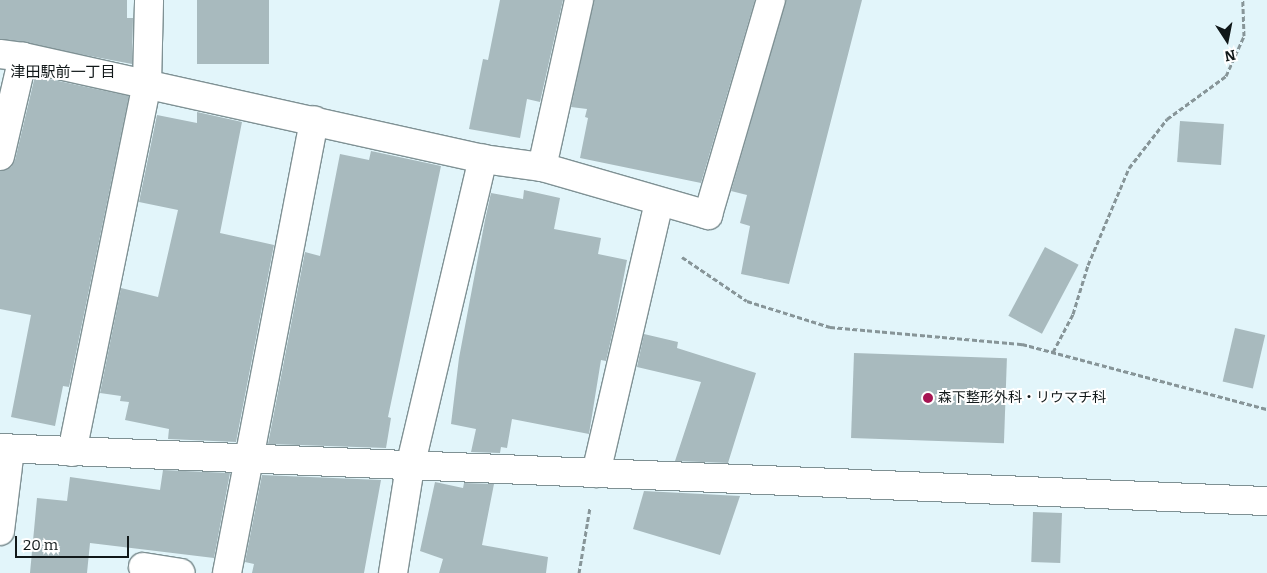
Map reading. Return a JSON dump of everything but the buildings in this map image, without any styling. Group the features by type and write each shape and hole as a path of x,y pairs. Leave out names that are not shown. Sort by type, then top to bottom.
{"street":[{"path":"72,452 147,84 149,0"},
{"path":"542,168 578,0"},
{"path":"0,156 12,56 314,120 483,159 542,168 660,204 708,215 771,0"},
{"path":"227,573 247,458 314,120"},
{"path":"393,573 410,467 483,159"},
{"path":"596,473 660,204"},
{"path":"0,531 5,449 1267,501"},
{"path":"143,567 181,573"}],"path":[{"path":"1053,352 1074,314 1088,265 1129,168 1167,119 1226,76 1244,36 1243,0"},
{"path":"651,239 747,301 830,327 1022,344 1267,409"},
{"path":"579,573 596,473"}],"place":[{"name":"森下整形外科・リウマチ科","path":"928,398"}],"district":[{"name":"津田駅前一丁目","path":"63,73"}]}
